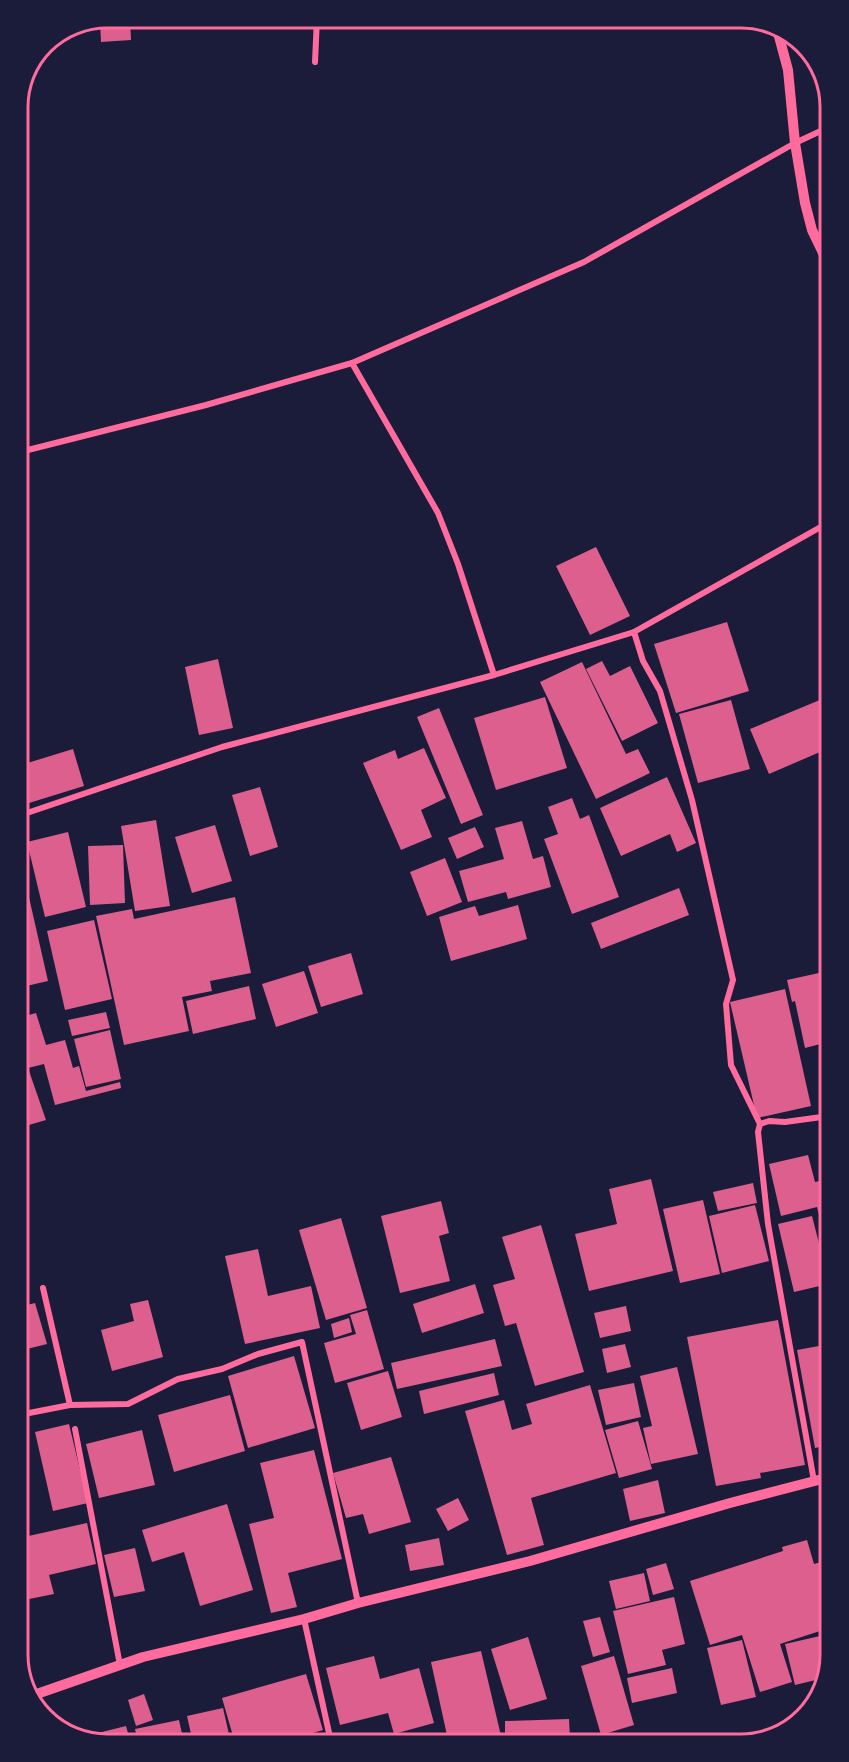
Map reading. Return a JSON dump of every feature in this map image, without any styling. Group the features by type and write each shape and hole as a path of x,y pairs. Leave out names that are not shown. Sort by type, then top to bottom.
{"street":[{"path":"315,62 316,29"},
{"path":"780,38 788,70 795,142 805,203 812,230 820,247"},
{"path":"29,450 206,405 352,363 584,262 795,142 820,131"},
{"path":"352,363 438,513 458,564 494,675"},
{"path":"29,812 222,747 494,675 634,632 820,527"},
{"path":"634,632 643,661 660,691 692,800 734,980 726,1004 731,1065 760,1124 758,1132 768,1224 814,1481"},
{"path":"760,1124 769,1121 785,1122 820,1117"},
{"path":"44,1288 70,1405"},
{"path":"29,1413 70,1405 129,1404 178,1380 222,1369 258,1354 302,1342 358,1603"},
{"path":"75,1429 120,1665"},
{"path":"39,1693 143,1657 304,1619 358,1603 530,1561 820,1480"},
{"path":"304,1619 329,1733"}],"building":[{"path":"100,29 130,29 131,40 101,42"},
{"path":"596,547 630,616 590,635 556,566"},
{"path":"727,622 749,691 676,713 654,644"},
{"path":"218,659 233,728 199,735 185,667"},
{"path":"602,661 610,676 630,666 658,723 622,741 586,669"},
{"path":"582,662 626,754 638,749 650,773 596,799 540,682"},
{"path":"545,697 567,768 496,790 474,718"},
{"path":"731,700 750,769 698,783 679,714"},
{"path":"820,700 820,752 769,774 750,729"},
{"path":"439,708 483,815 461,824 417,717"},
{"path":"424,748 446,798 421,810 432,837 401,850 363,763 395,750 398,759"},
{"path":"73,749 84,786 29,803 29,763"},
{"path":"667,777 696,843 677,852 670,834 621,856 600,808"},
{"path":"260,787 278,847 250,856 232,795"},
{"path":"572,798 580,819 589,815 619,897 572,914 544,839 558,834 548,807"},
{"path":"156,820 170,906 135,911 121,826"},
{"path":"522,821 533,859 543,856 551,887 508,899 506,892 468,902 459,871 504,859 495,828"},
{"path":"215,825 232,881 192,893 175,837"},
{"path":"475,827 484,847 457,859 448,838"},
{"path":"68,832 86,907 45,917 29,850 29,842"},
{"path":"123,845 125,903 90,905 88,846"},
{"path":"445,858 462,902 427,916 410,872"},
{"path":"679,888 689,915 601,949 591,923"},
{"path":"29,897 48,981 29,985"},
{"path":"235,897 251,973 210,981 212,991 182,997 189,1031 124,1045 96,916 132,909 134,919"},
{"path":"518,905 527,939 451,961 439,917 475,906 479,916"},
{"path":"94,920 112,999 65,1010 47,931"},
{"path":"351,953 363,994 321,1007 308,966"},
{"path":"304,971 318,1013 276,1027 262,984"},
{"path":"820,973 820,1044 805,1048 795,1001 792,1002 787,980"},
{"path":"249,986 256,1019 193,1034 186,1001"},
{"path":"785,989 811,1106 757,1118 730,1002"},
{"path":"106,1012 110,1028 72,1036 68,1020"},
{"path":"36,1013 46,1045 65,1040 73,1068 79,1066 86,1091 120,1082 121,1088 55,1105 44,1064 29,1068 29,1015"},
{"path":"110,1030 121,1079 86,1087 74,1039"},
{"path":"29,1071 46,1120 29,1125"},
{"path":"808,1155 815,1182 820,1181 820,1219 817,1207 781,1216 769,1164"},
{"path":"651,1179 673,1271 589,1291 575,1234 617,1224 609,1189"},
{"path":"753,1183 757,1203 718,1211 713,1192"},
{"path":"703,1200 720,1274 680,1283 663,1209"},
{"path":"441,1201 449,1233 439,1236 450,1281 400,1293 381,1216"},
{"path":"755,1205 769,1261 722,1273 709,1216"},
{"path":"812,1216 820,1247 820,1286 794,1292 778,1224"},
{"path":"341,1218 367,1308 326,1320 299,1230"},
{"path":"541,1225 584,1372 535,1386 516,1323 505,1326 493,1285 515,1279 502,1237"},
{"path":"258,1249 268,1296 311,1286 320,1328 245,1344 225,1256"},
{"path":"475,1284 484,1313 422,1333 413,1304"},
{"path":"148,1300 163,1357 112,1371 101,1330 134,1321 130,1304"},
{"path":"35,1303 47,1344 29,1348 29,1304"},
{"path":"626,1306 631,1331 600,1338 594,1313"},
{"path":"367,1310 384,1369 335,1383 324,1343 356,1334 350,1315"},
{"path":"349,1318 352,1332 334,1338 331,1324"},
{"path":"778,1320 805,1465 760,1473 761,1478 716,1486 687,1337"},
{"path":"495,1339 502,1366 397,1389 391,1363"},
{"path":"625,1344 631,1367 607,1373 602,1349"},
{"path":"820,1346 820,1447 815,1448 797,1350"},
{"path":"294,1356 315,1428 248,1448 228,1376"},
{"path":"677,1367 698,1454 651,1464 643,1428 652,1426 640,1376"},
{"path":"388,1371 402,1417 361,1430 347,1383"},
{"path":"494,1373 499,1395 424,1414 419,1391"},
{"path":"634,1383 641,1417 606,1425 598,1390"},
{"path":"590,1385 616,1473 531,1498 544,1545 507,1555 465,1411 504,1400 512,1430 532,1424 526,1404"},
{"path":"230,1395 245,1451 174,1472 158,1415"},
{"path":"638,1421 652,1469 619,1478 605,1430"},
{"path":"69,1424 88,1503 53,1511 35,1432"},
{"path":"142,1430 155,1485 99,1498 86,1444"},
{"path":"314,1450 342,1559 288,1573 297,1607 271,1613 249,1524 274,1518 260,1463"},
{"path":"391,1457 411,1522 369,1534 363,1514 346,1518 333,1473"},
{"path":"658,1480 665,1513 630,1521 623,1489"},
{"path":"458,1498 469,1520 448,1531 436,1509"},
{"path":"227,1504 253,1590 200,1606 184,1552 152,1562 142,1530"},
{"path":"87,1523 96,1564 49,1575 54,1594 29,1599 29,1536"},
{"path":"439,1538 444,1565 410,1571 405,1545"},
{"path":"807,1540 814,1564 820,1562 820,1631 780,1644 792,1682 760,1692 742,1635 710,1645 690,1581 783,1551 782,1547"},
{"path":"135,1548 145,1591 114,1597 104,1555"},
{"path":"666,1563 674,1589 653,1595 646,1569"},
{"path":"644,1573 650,1601 616,1609 609,1581"},
{"path":"674,1597 685,1644 662,1650 666,1665 628,1674 613,1611"},
{"path":"600,1617 610,1652 593,1657 583,1621"},
{"path":"820,1636 820,1665 816,1680 795,1685 785,1644"},
{"path":"528,1637 547,1699 510,1710 491,1649"},
{"path":"742,1640 756,1697 721,1705 707,1648"},
{"path":"481,1651 500,1734 447,1734 431,1662"},
{"path":"374,1656 380,1679 419,1668 434,1723 394,1733 388,1713 340,1725 326,1668"},
{"path":"614,1656 634,1725 601,1734 581,1666"},
{"path":"672,1668 677,1693 632,1703 627,1678"},
{"path":"306,1674 323,1730 312,1733 232,1733 222,1698"},
{"path":"144,1694 153,1720 136,1726 128,1700"},
{"path":"223,1708 229,1733 191,1733 187,1716"},
{"path":"569,1719 570,1734 505,1734 505,1721"},
{"path":"179,1720 182,1733 136,1733 135,1729"},
{"path":"126,1726 128,1733 103,1733 99,1733"}]}
